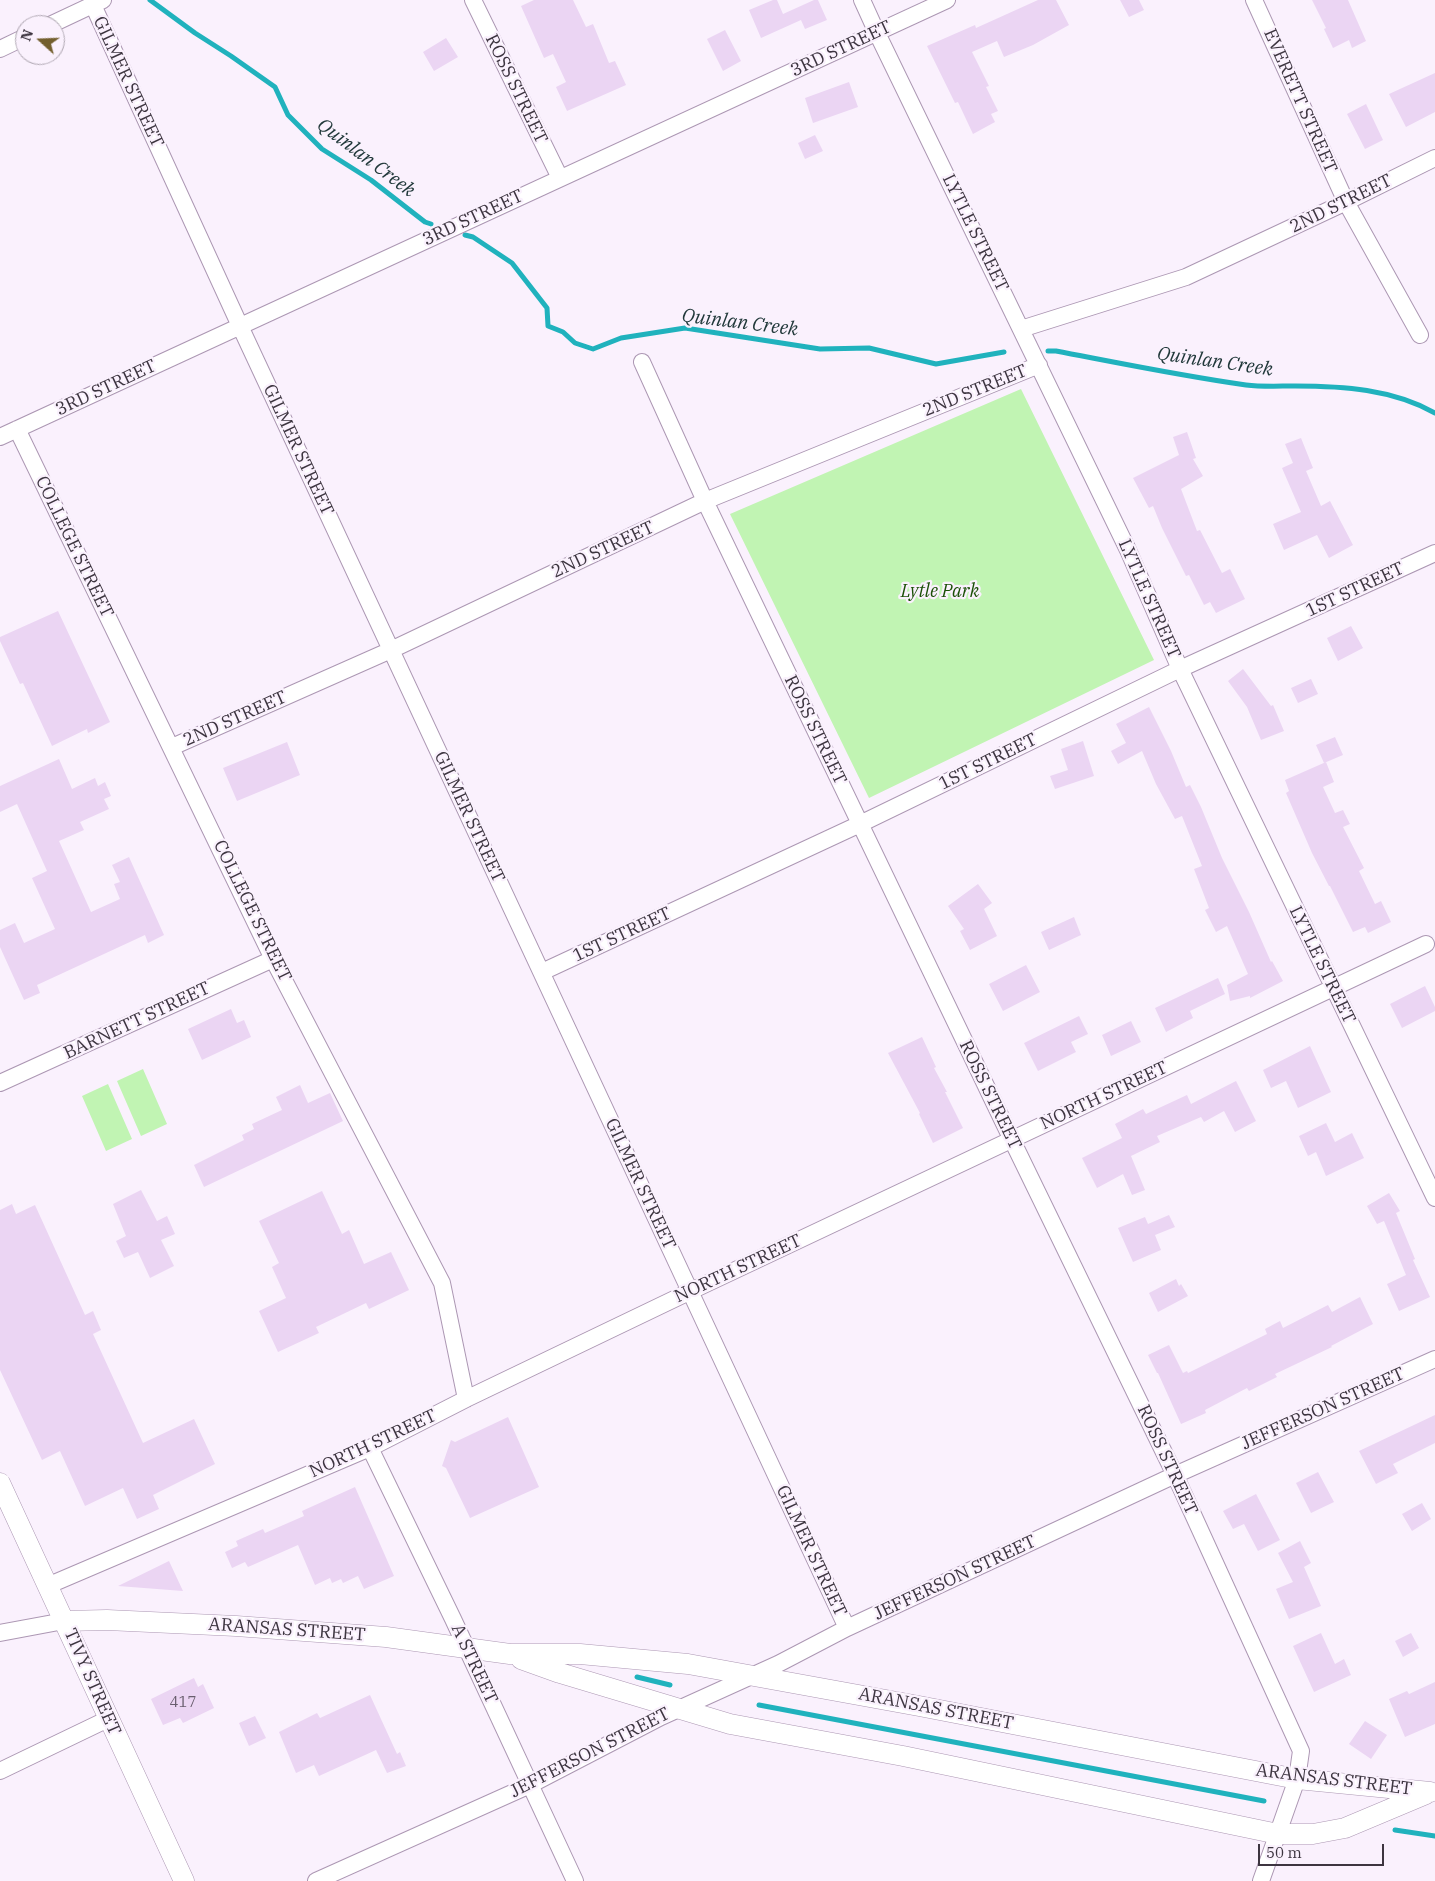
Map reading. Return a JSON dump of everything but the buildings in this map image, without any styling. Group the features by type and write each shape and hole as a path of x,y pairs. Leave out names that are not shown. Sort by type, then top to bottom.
{"street":[{"name":"ROSS STREET","path":"473,0 560,178"},
{"name":"LYTLE STREET","path":"862,0 1128,550 1180,669 1435,1198"},
{"name":"3RD STREET","path":"0,437 947,0"},
{"name":"EVERETT STREET","path":"1254,0 1346,202 1420,335"},
{"path":"65,18 98,2"},
{"name":"GILMER STREET","path":"98,2 240,326 847,1628"},
{"path":"0,49 15,42"},
{"name":"2ND STREET","path":"1021,329 1186,277 1435,158"},
{"name":"ROSS STREET","path":"642,362 705,501 1175,1475 1302,1751 1297,1779 1261,1881"},
{"name":"2ND STREET","path":"172,747 391,650 705,501 1039,365"},
{"name":"COLLEGE STREET","path":"17,429 273,958 442,1283 466,1399"},
{"name":"1ST STREET","path":"542,972 860,824 1180,669 1435,553"},
{"name":"NORTH STREET","path":"48,1586 370,1448 466,1399 691,1291 1426,944"},
{"name":"BARNETT STREET","path":"0,1083 273,958"},
{"name":"JEFFERSON STREET","path":"316,1881 530,1785 679,1709 778,1664 847,1628 1175,1475 1435,1359"},
{"name":"A STREET","path":"370,1448 467,1647 575,1881"},
{"name":"TIVY STREET","path":"0,1483 184,1881"},
{"name":"ARANSAS STREET","path":"64,1621 107,1620 236,1626 386,1637 510,1654 580,1654 688,1664 900,1702 1297,1779 1432,1791"},
{"path":"0,1634 64,1621"},
{"name":"ARANSAS STREET","path":"510,1654 560,1673 730,1724 903,1756 1278,1834 1313,1834 1346,1828 1432,1791"},
{"path":"0,1771 108,1719"}],"green space":[{"name":"Lytle Park","path":"1021,389 1154,660 869,798 730,514"},
{"path":"143,1069 167,1124 141,1136 117,1081"},
{"path":"108,1084 132,1139 106,1151 82,1096"}],"waterway":[{"name":"Quinlan Creek","path":"150,0 275,87 288,115 322,149 371,180 425,222 431,224"},
{"name":"Quinlan Creek","path":"465,235 473,237 512,263 547,308 548,326 563,332 575,343 593,349 621,338 685,328 820,349 869,348 936,364 1004,352"},
{"name":"Quinlan Creek","path":"1048,351 1246,385 1349,388 1402,399 1435,413"},
{"path":"637,1677 670,1685"},
{"path":"759,1705 1264,1801"},
{"path":"1395,1830 1435,1836"}]}
